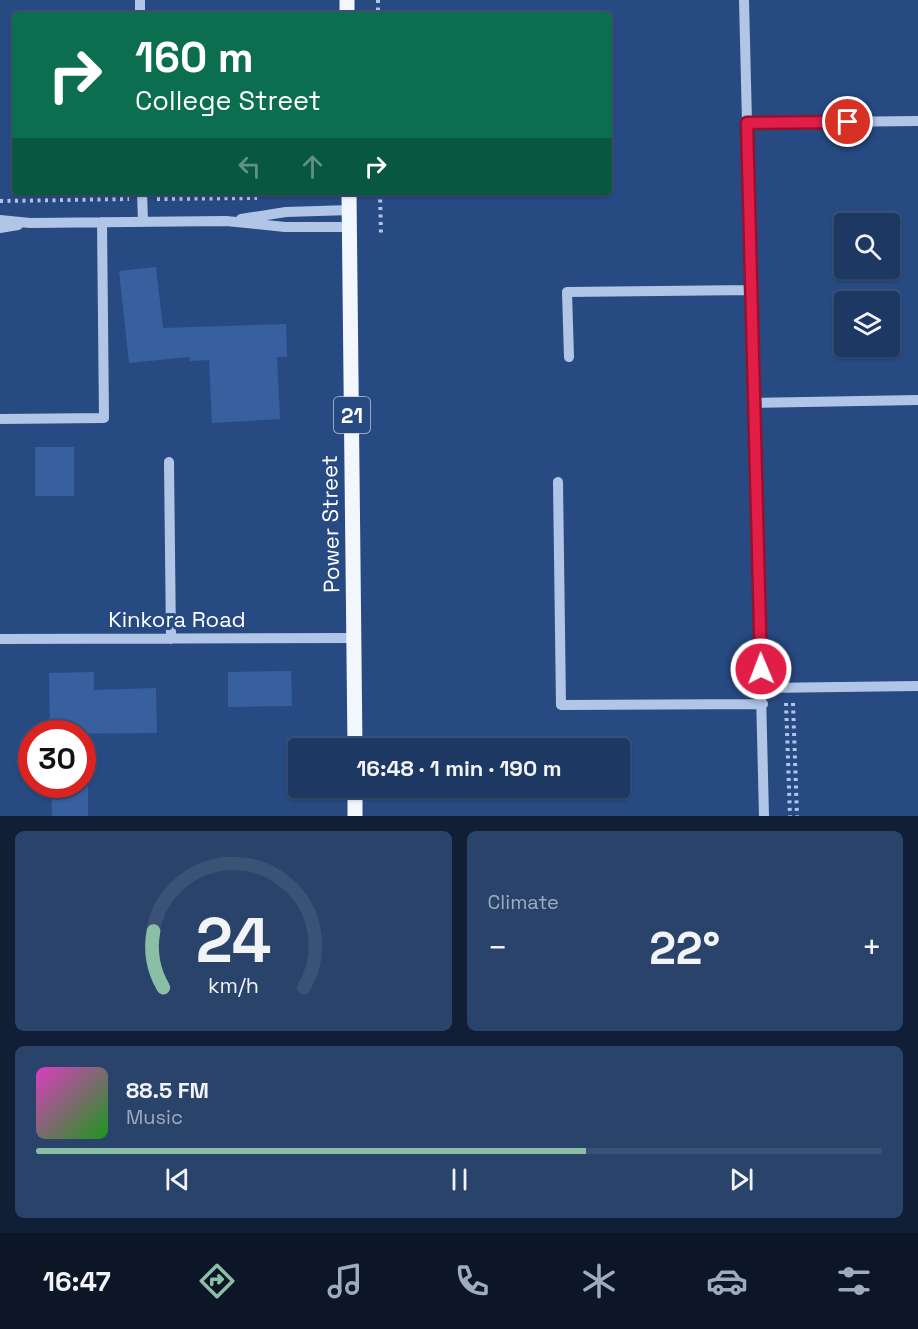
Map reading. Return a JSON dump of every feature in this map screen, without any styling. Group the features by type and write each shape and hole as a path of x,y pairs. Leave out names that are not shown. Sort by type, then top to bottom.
{"main road":[{"name":"Power Street","path":"349,195 355,738"},
{"path":"355,798 355,816"}],"street":[{"path":"744,0 764,816"},
{"path":"747,123 918,121"},
{"path":"142,195 143,222"},
{"path":"226,221 286,212 350,210"},
{"path":"0,219 30,223 226,221 285,227 350,227"},
{"path":"0,419 104,418 102,222"},
{"path":"0,228 30,223"},
{"path":"569,357 567,292 751,290"},
{"path":"754,403 918,400"},
{"path":"169,462 171,639"},
{"path":"558,482 561,705 762,704"},
{"name":"Kinkora Road","path":"0,639 354,638"},
{"path":"762,688 918,686"}],"path":[{"path":"380,195 381,235"},
{"path":"762,688 786,700 790,816"},
{"path":"792,688 797,816"}],"building":[{"path":"156,267 163,328 286,324 287,357 277,357 280,419 212,423 209,360 190,361 189,357 129,363 119,271"},
{"path":"35,447 74,447 74,496 35,496"},
{"path":"291,671 292,706 228,707 228,672"},
{"path":"94,672 94,690 156,688 157,733 96,734 96,720 50,720 49,673"},
{"path":"51,798 88,798 88,816 52,816"}],"route":[{"path":"761,669 747,123 848,122"}]}
